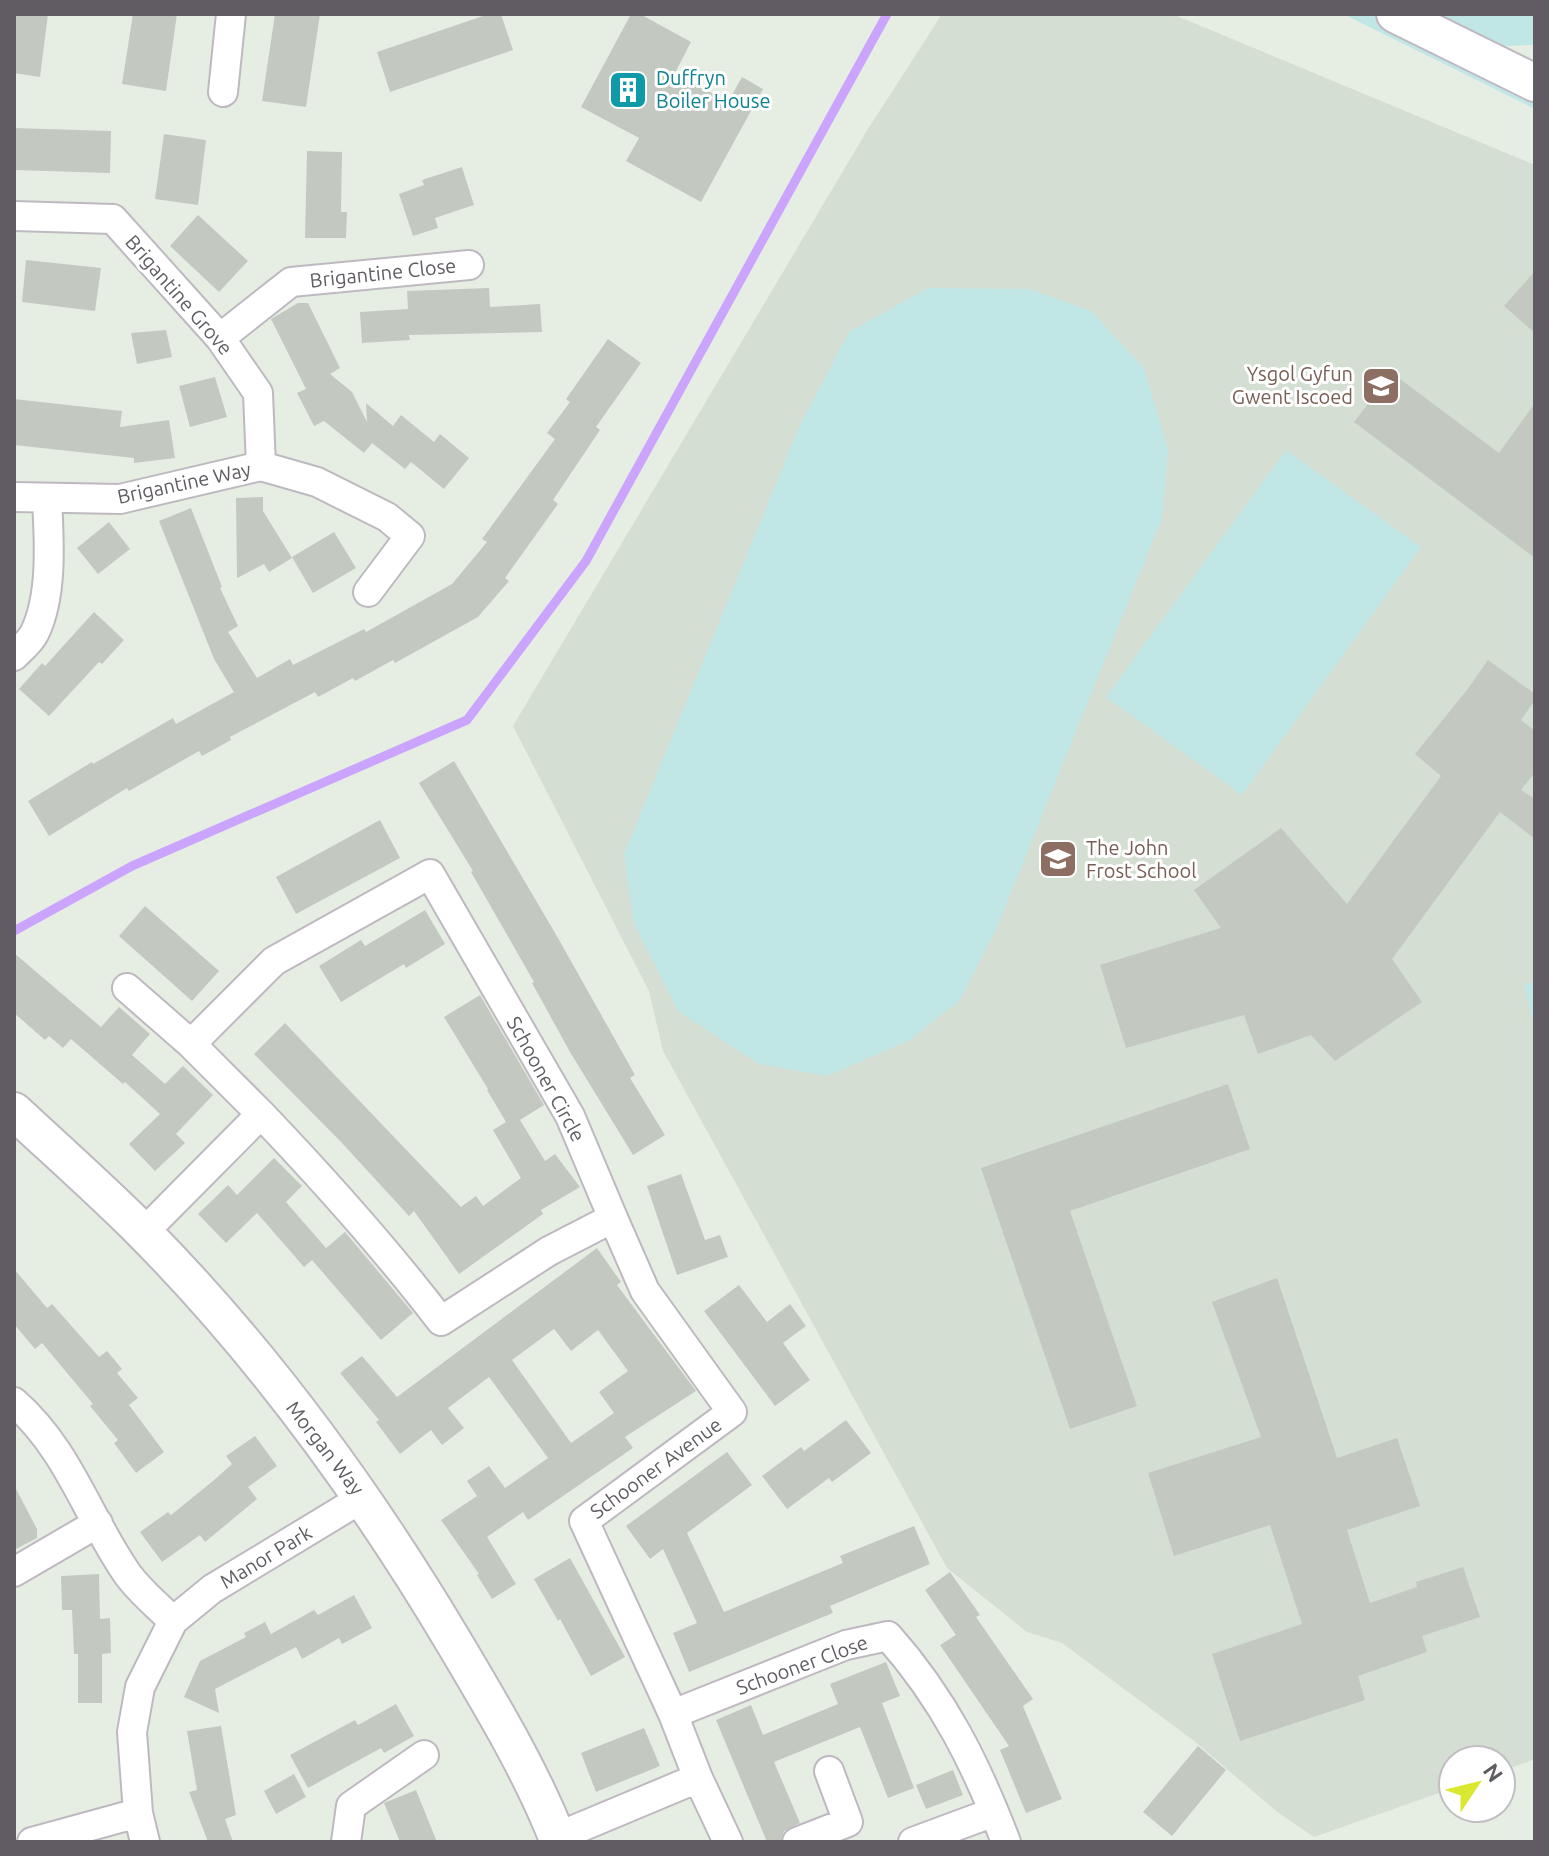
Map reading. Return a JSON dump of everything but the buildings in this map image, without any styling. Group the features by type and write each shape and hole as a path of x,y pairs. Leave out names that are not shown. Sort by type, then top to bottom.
{"street":[{"path":"223,92 231,14"},
{"path":"1395,14 1535,83"},
{"name":"Brigantine Grove","path":"14,216 113,219 220,338 258,393 261,466"},
{"name":"Brigantine Close","path":"220,338 291,282 469,265"},
{"name":"Brigantine Way","path":"14,497 120,499 261,466 317,482 387,517 410,536 368,592"},
{"path":"14,656 35,634 44,597 50,548 47,499"},
{"name":"Schooner Circle","path":"191,1044 274,961 430,874 570,1116 613,1218"},
{"path":"127,988 191,1044 332,1188 441,1321 549,1251 613,1218"},
{"name":"Morgan Way","path":"14,1111 144,1232 251,1354 364,1497 502,1722 558,1840"},
{"path":"144,1232 261,1114"},
{"name":"Schooner Avenue","path":"613,1218 645,1291 732,1412 584,1521 728,1842"},
{"path":"14,1402 28,1414 70,1470 127,1573 173,1621"},
{"name":"Manor Park","path":"145,1842 138,1813 132,1732 140,1687 173,1621 212,1589 364,1497"},
{"path":"14,1572 98,1523"},
{"name":"Schooner Close","path":"673,1714 846,1645 888,1636 915,1666 970,1753 1006,1842"},
{"path":"346,1842 351,1806 424,1755"},
{"path":"797,1842 848,1822 829,1771"},
{"path":"558,1840 698,1778"},
{"path":"913,1842 994,1812"},
{"path":"32,1842 138,1813"}],"shaded area":[{"name":"The John Frost School","path":"942,14 1172,14 1535,165 1535,1759 1517,1765 1517,1744 1437,1744 1437,1794 1314,1837 1276,1811 1193,1740 1062,1643 1027,1632 947,1568 663,1051 649,991 513,726 868,129"},
{"path":"1343,14 1370,14 1525,88 1535,94 1535,109"},
{"path":"1438,14 1535,14 1535,45 1505,46"},
{"path":"928,288 1029,289 1091,311 1144,368 1168,450 1162,518 997,927 960,1000 910,1040 827,1076 759,1064 678,1011 634,924 624,854 800,425 849,332"},
{"path":"1286,450 1421,547 1242,795 1106,697"},
{"path":"1535,982 1535,1030 1524,984"}],"waterway":[{"path":"14,931 132,866 467,720 586,561 887,14"}],"place":[{"name":"Duffryn Boiler House","path":"628,90"},
{"name":"Ysgol Gyfun Gwent Iscoed","path":"1381,386"},
{"name":"The John Frost School","path":"1058,859"}]}
